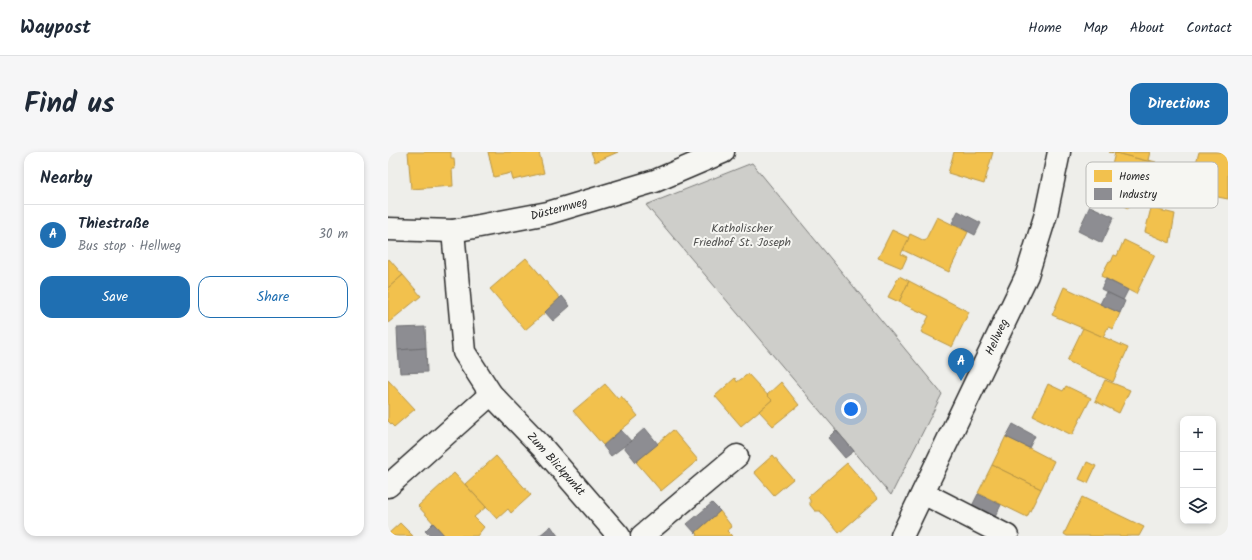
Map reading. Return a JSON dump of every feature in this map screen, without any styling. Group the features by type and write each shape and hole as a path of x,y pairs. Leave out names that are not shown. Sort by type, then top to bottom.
{"street":[{"name":"Düsternweg","path":"388,228 453,231 548,213 655,182 723,152"},
{"name":"Hellweg","path":"902,536 1027,275 1046,214 1059,152"},
{"name":"Zum Blickpunkt","path":"453,231 464,352 491,394 542,447 619,536"},
{"path":"388,486 491,394"},
{"path":"642,536 737,456"},
{"path":"923,493 1007,536"}],"green space":[{"name":"Katholischer Friedhof St. Joseph","path":"752,163 942,394 891,495 646,205"}],"building: Homes":[{"path":"408,152 451,152 451,159 454,159 455,169 452,169 453,186 411,189"},
{"path":"488,152 539,152 544,173 513,180 511,173 494,177"},
{"path":"591,152 618,152 595,162"},
{"path":"954,152 993,152 984,184 948,173"},
{"path":"1109,152 1112,152 1151,162 1113,162 1115,153"},
{"path":"1112,152 1150,152 1148,160 1156,162"},
{"path":"1199,152 1228,152 1228,199 1218,197 1218,162 1196,162"},
{"path":"1151,208 1175,214 1170,243 1145,232"},
{"path":"937,217 968,232 949,272 903,250 910,234 925,241"},
{"path":"892,230 909,238 901,254 907,257 902,268 878,258"},
{"path":"1124,240 1155,255 1136,294 1101,276 1109,261 1111,262 1114,255 1117,256"},
{"path":"526,258 561,299 525,330 490,289"},
{"path":"389,259 403,275 388,288 388,260"},
{"path":"403,275 421,296 388,323 388,288"},
{"path":"899,276 909,281 899,302 888,297"},
{"path":"909,281 969,312 952,347 921,332 929,316 899,302"},
{"path":"1064,287 1120,313 1113,329 1108,327 1103,337 1052,315"},
{"path":"1083,328 1128,348 1113,382 1067,361"},
{"path":"748,374 772,400 741,426 715,396 735,378 737,382"},
{"path":"388,380 415,409 394,427 388,421"},
{"path":"1105,380 1130,390 1119,413 1095,401"},
{"path":"781,382 799,405 773,426 759,411 772,400 767,395"},
{"path":"605,384 618,399 621,396 638,416 603,445 573,411"},
{"path":"1048,384 1063,391 1066,386 1091,398 1072,435 1033,416"},
{"path":"673,430 698,460 661,491 636,462"},
{"path":"1006,436 1054,461 1041,489 992,465"},
{"path":"773,455 793,479 774,495 754,472"},
{"path":"496,456 531,495 511,513 508,509 497,519 465,484"},
{"path":"1087,462 1096,466 1088,483 1079,479"},
{"path":"847,463 878,499 839,533 820,511 815,511 810,505 810,500 808,497"},
{"path":"992,465 1041,489 1027,517 978,493"},
{"path":"454,473 486,507 474,517 484,527 477,536 445,536 418,506"},
{"path":"1082,497 1144,527 1139,536 1067,536 1064,534"},
{"path":"720,511 732,527 727,531 732,536 696,536 698,534 696,532"},
{"path":"400,523 413,536 388,536 388,534"}],"building: Industry":[{"path":"1089,208 1094,208 1114,217 1102,243 1078,231"},
{"path":"958,211 981,223 975,235 952,223"},
{"path":"1106,279 1128,290 1123,300 1101,289"},
{"path":"1106,292 1125,301 1120,313 1100,304"},
{"path":"562,296 570,306 553,321 545,312"},
{"path":"425,327 426,348 398,350 397,328"},
{"path":"426,348 427,372 400,373 398,350"},
{"path":"1013,424 1035,436 1029,448 1006,437"},
{"path":"645,428 658,444 636,462 624,447"},
{"path":"621,430 631,441 611,456 603,446"},
{"path":"836,430 854,451 845,458 828,438"},
{"path":"978,494 1001,505 995,517 972,506"},
{"path":"712,503 720,511 696,532 696,534 687,524"},
{"path":"433,523 445,536 430,536 425,531"},
{"path":"551,526 558,536 539,536"}],"place":[{"name":"Thiestraße","path":"961,381"}]}
